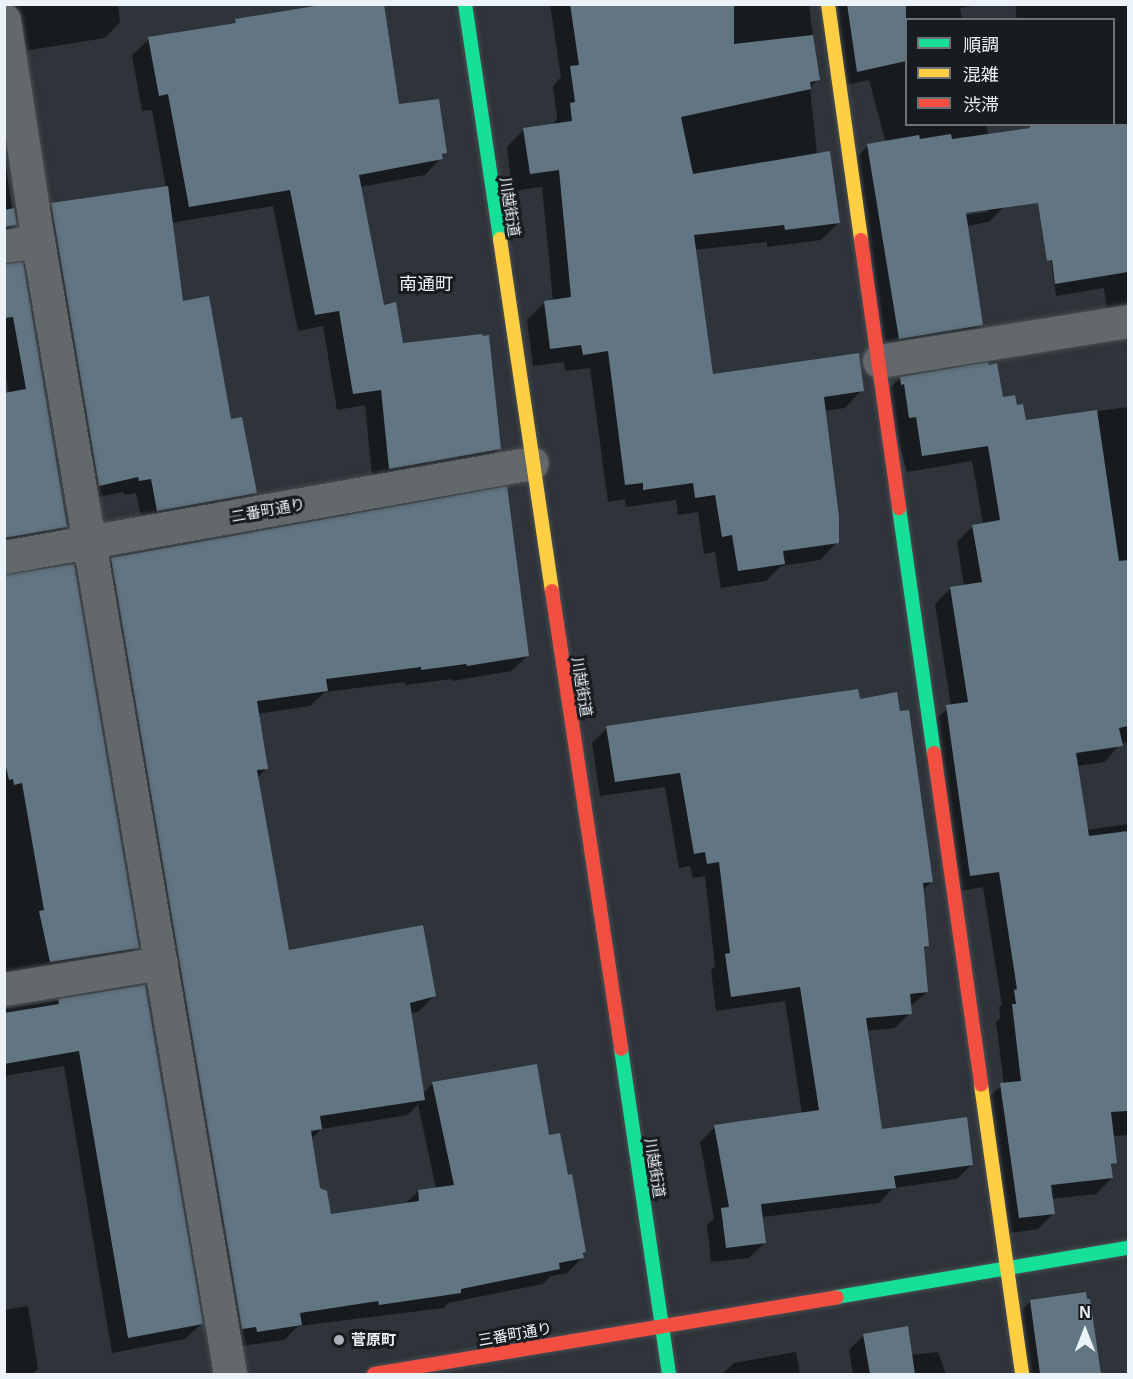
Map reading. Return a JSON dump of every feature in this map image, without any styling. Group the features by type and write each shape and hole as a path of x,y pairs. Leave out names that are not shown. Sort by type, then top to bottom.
{"street":[{"name":"川越街道","path":"465,4 669,1374"},
{"path":"828,4 1022,1374"},
{"path":"4,20 38,241 230,1374"},
{"path":"4,246 38,241"},
{"path":"879,362 1128,321"},
{"name":"二番町通り","path":"4,557 532,463"},
{"path":"4,989 161,963"},
{"name":"三番町通り","path":"374,1374 1007,1266 1128,1248"}],"building":[{"path":"327,4 384,4 399,104 439,99 447,153 442,154 443,159 359,175 384,305 396,302 403,343 489,335 501,449 389,469 381,390 353,394 339,311 315,315 290,190 189,207 168,94 159,96 148,37 236,23 235,19"},
{"path":"570,4 734,4 734,44 813,35 820,80 810,82 811,89 681,117 693,174 830,151 840,223 785,230 784,225 694,235 713,374 859,353 864,391 824,397 839,517 839,543 783,551 785,564 738,571 732,535 722,537 715,495 695,498 693,483 643,490 643,483 625,485 608,351 583,355 581,345 550,349 544,301 571,297 559,170 530,174 523,128 572,121 570,103 575,102 570,66 579,65"},
{"path":"847,4 906,4 905,61 857,72"},
{"path":"1128,124 1128,272 1055,284 1052,260 1047,261 1038,203 966,213 983,325 899,339 867,144 919,135 920,139 951,134 952,139 1030,128 1030,126"},
{"path":"168,186 183,301 209,296 231,419 242,417 257,493 157,511 151,479 139,481 138,477 99,486 51,203"},
{"path":"14,208 17,225 4,227 4,210"},
{"path":"23,262 67,527 4,538 4,393 26,389 13,317 4,318 4,264"},
{"path":"988,362 989,365 997,363 1003,397 1015,395 1017,405 1023,404 1026,420 1097,410 1119,561 1128,560 1128,726 1119,728 1123,746 1076,753 1089,836 1128,831 1128,1111 1111,1112 1117,1163 1111,1164 1113,1178 1051,1185 1055,1214 1019,1218 1000,1083 1021,1081 1012,1004 1016,1004 1014,990 1017,989 999,872 970,876 946,705 968,702 950,587 982,582 972,525 1000,520 988,446 922,456 916,417 909,418 904,384 901,385 900,377"},
{"path":"507,486 529,656 467,666 466,664 421,670 421,667 326,679 328,691 257,701 268,769 257,770 289,950 423,925 436,996 410,1003 425,1100 320,1116 322,1129 311,1131 320,1188 327,1191 331,1214 419,1201 418,1190 454,1185 432,1082 537,1064 549,1135 560,1133 568,1175 572,1174 586,1252 583,1253 584,1258 559,1263 560,1269 461,1289 461,1293 379,1305 378,1301 300,1313 302,1325 257,1332 256,1327 242,1329 111,558"},
{"path":"74,564 139,948 50,962 39,911 44,910 22,783 14,785 13,779 9,780 4,758 4,575"},
{"path":"858,689 860,699 897,692 900,711 909,710 933,882 923,883 929,946 924,947 928,992 910,994 912,1014 866,1018 882,1129 967,1117 973,1165 894,1176 896,1188 761,1204 766,1243 726,1248 721,1208 729,1207 714,1125 819,1110 800,987 731,997 725,954 730,953 719,862 707,864 705,852 694,854 680,773 615,782 606,726"},
{"path":"145,985 203,1324 128,1338 79,1051 4,1064 4,1013 59,1004 58,999"},
{"path":"1086,1292 1087,1299 1090,1299 1101,1374 1040,1374 1030,1300"},
{"path":"908,1326 915,1374 870,1374 863,1334"}],"traffic: fast":[{"path":"465,4 500,239"},
{"path":"899,508 934,753"},
{"path":"621,1049 669,1374"},
{"path":"837,1297 1128,1248"}],"traffic: slow":[{"path":"828,4 861,240"},
{"path":"500,239 552,591"},
{"path":"981,1085 1022,1374"}],"traffic: jam":[{"path":"861,240 899,508"},
{"path":"552,591 621,1049"},
{"path":"934,753 981,1085"},
{"path":"374,1374 837,1297"}],"place":[{"name":"菅原町","path":"339,1340"}],"district":[{"name":"南通町","path":"426,284"}]}
